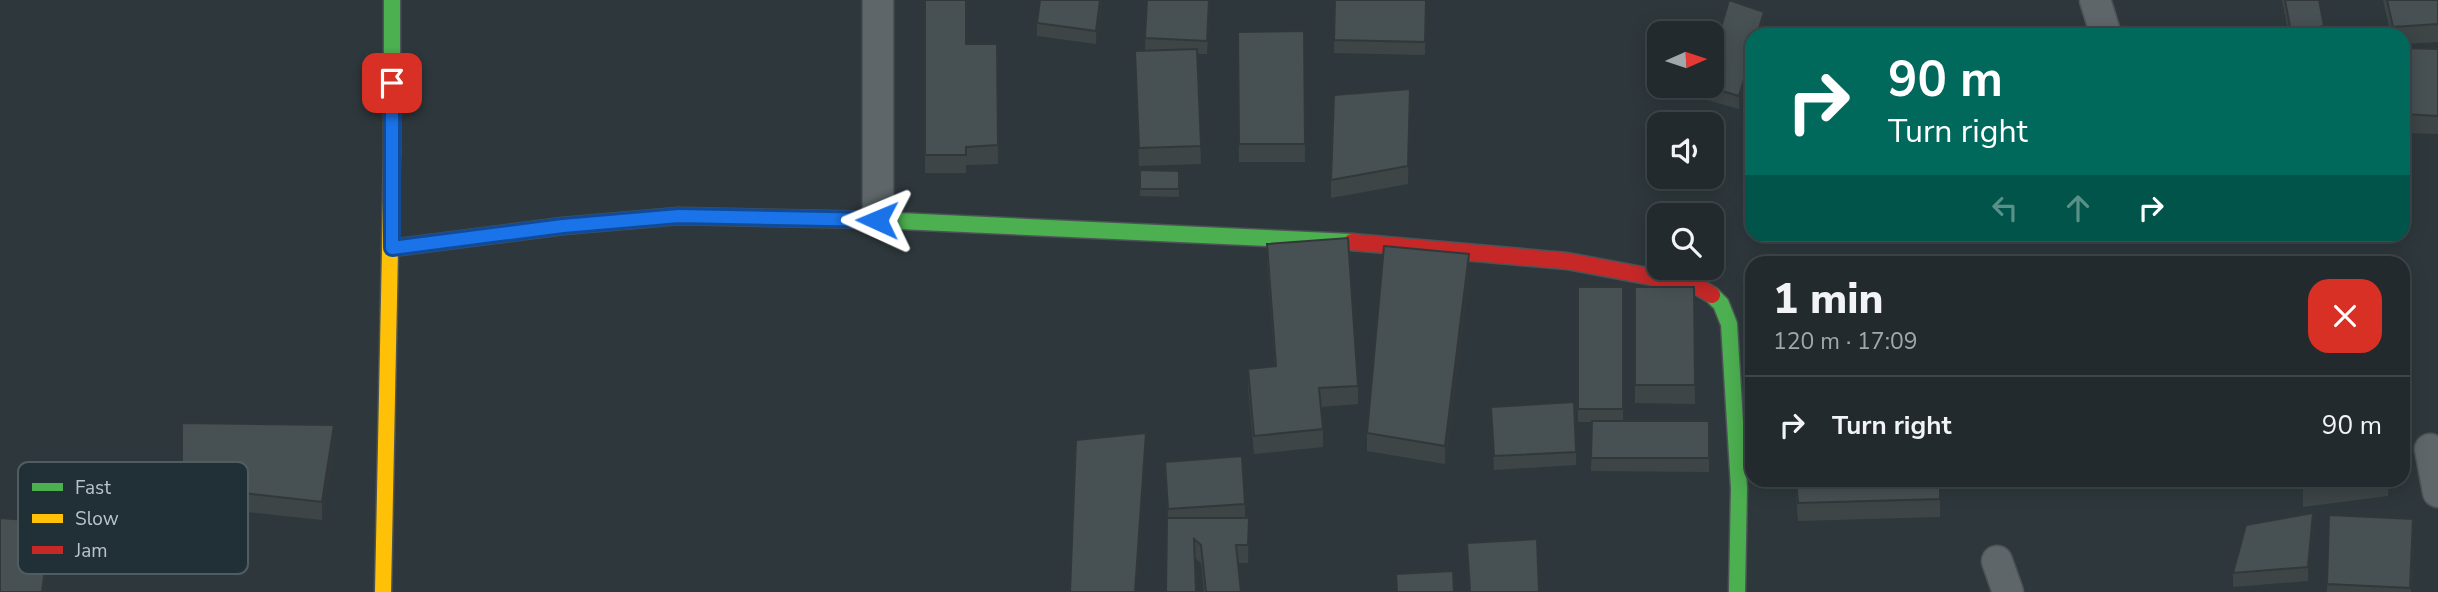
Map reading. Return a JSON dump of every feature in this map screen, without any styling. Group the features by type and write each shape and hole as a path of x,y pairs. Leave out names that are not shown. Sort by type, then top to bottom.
{"street":[{"path":"383,592 392,248 392,0"},
{"path":"877,220 878,0"},
{"path":"2095,0 2104,28"},
{"path":"392,248 563,226 679,216 877,220 1405,245 1567,261 1695,285 1711,292 1724,304 1729,324 1739,488 1737,592"},
{"path":"2430,449 2438,492"},
{"path":"1997,561 2007,592"}],"building":[{"path":"925,0 966,0 966,44 997,44 998,145 966,147 966,155 925,155"},
{"path":"1040,0 1100,0 1096,31 1037,23"},
{"path":"1147,0 1209,0 1207,41 1145,38"},
{"path":"1335,0 1426,0 1425,42 1334,40"},
{"path":"1729,0 1764,12 1759,28 1745,28 1745,76 1739,96 1724,92 1723,21"},
{"path":"2285,0 2319,0 2324,26 2290,28"},
{"path":"2387,0 2438,0 2438,24 2393,27"},
{"path":"1304,31 1305,144 1239,144 1238,32"},
{"path":"2410,48 2438,49 2438,116 2410,114"},
{"path":"1197,49 1201,146 1139,148 1135,51"},
{"path":"1410,89 1408,166 1331,180 1334,95"},
{"path":"1140,170 1179,171 1179,189 1140,189"},
{"path":"1348,238 1358,386 1319,388 1323,429 1254,436 1248,369 1276,366 1267,244"},
{"path":"1384,246 1469,254 1445,446 1367,433"},
{"path":"1578,287 1623,287 1623,409 1578,409"},
{"path":"1635,287 1694,287 1695,385 1635,385"},
{"path":"1574,402 1576,452 1494,456 1491,407"},
{"path":"1592,421 1709,421 1709,458 1591,458"},
{"path":"182,423 334,425 322,502 248,494 248,462 182,462"},
{"path":"1146,433 1135,592 1070,592 1076,440"},
{"path":"1242,456 1245,504 1168,509 1165,462"},
{"path":"1797,487 1940,487 1940,499 1798,503"},
{"path":"2313,513 2308,567 2233,573 2246,525"},
{"path":"2329,515 2413,519 2410,588 2327,584"},
{"path":"0,518 18,519 18,574 44,574 42,592 0,592"},
{"path":"1167,518 1249,518 1248,545 1236,545 1241,592 1206,592 1201,545 1194,539 1196,592 1166,592"},
{"path":"1537,539 1539,592 1470,592 1467,543"},
{"path":"1453,571 1454,592 1397,592 1396,574"}],"traffic: fast":[{"path":"392,0 392,152"},
{"path":"392,248 563,226 679,216 878,220 1352,242"},
{"path":"1712,295 1721,304 1729,324 1739,488 1737,592"}],"traffic: slow":[{"path":"383,592 392,152"}],"traffic: jam":[{"path":"1352,242 1567,261 1695,285 1712,295"}],"route":[{"path":"392,83 392,248 563,226 679,216 877,220"}]}
